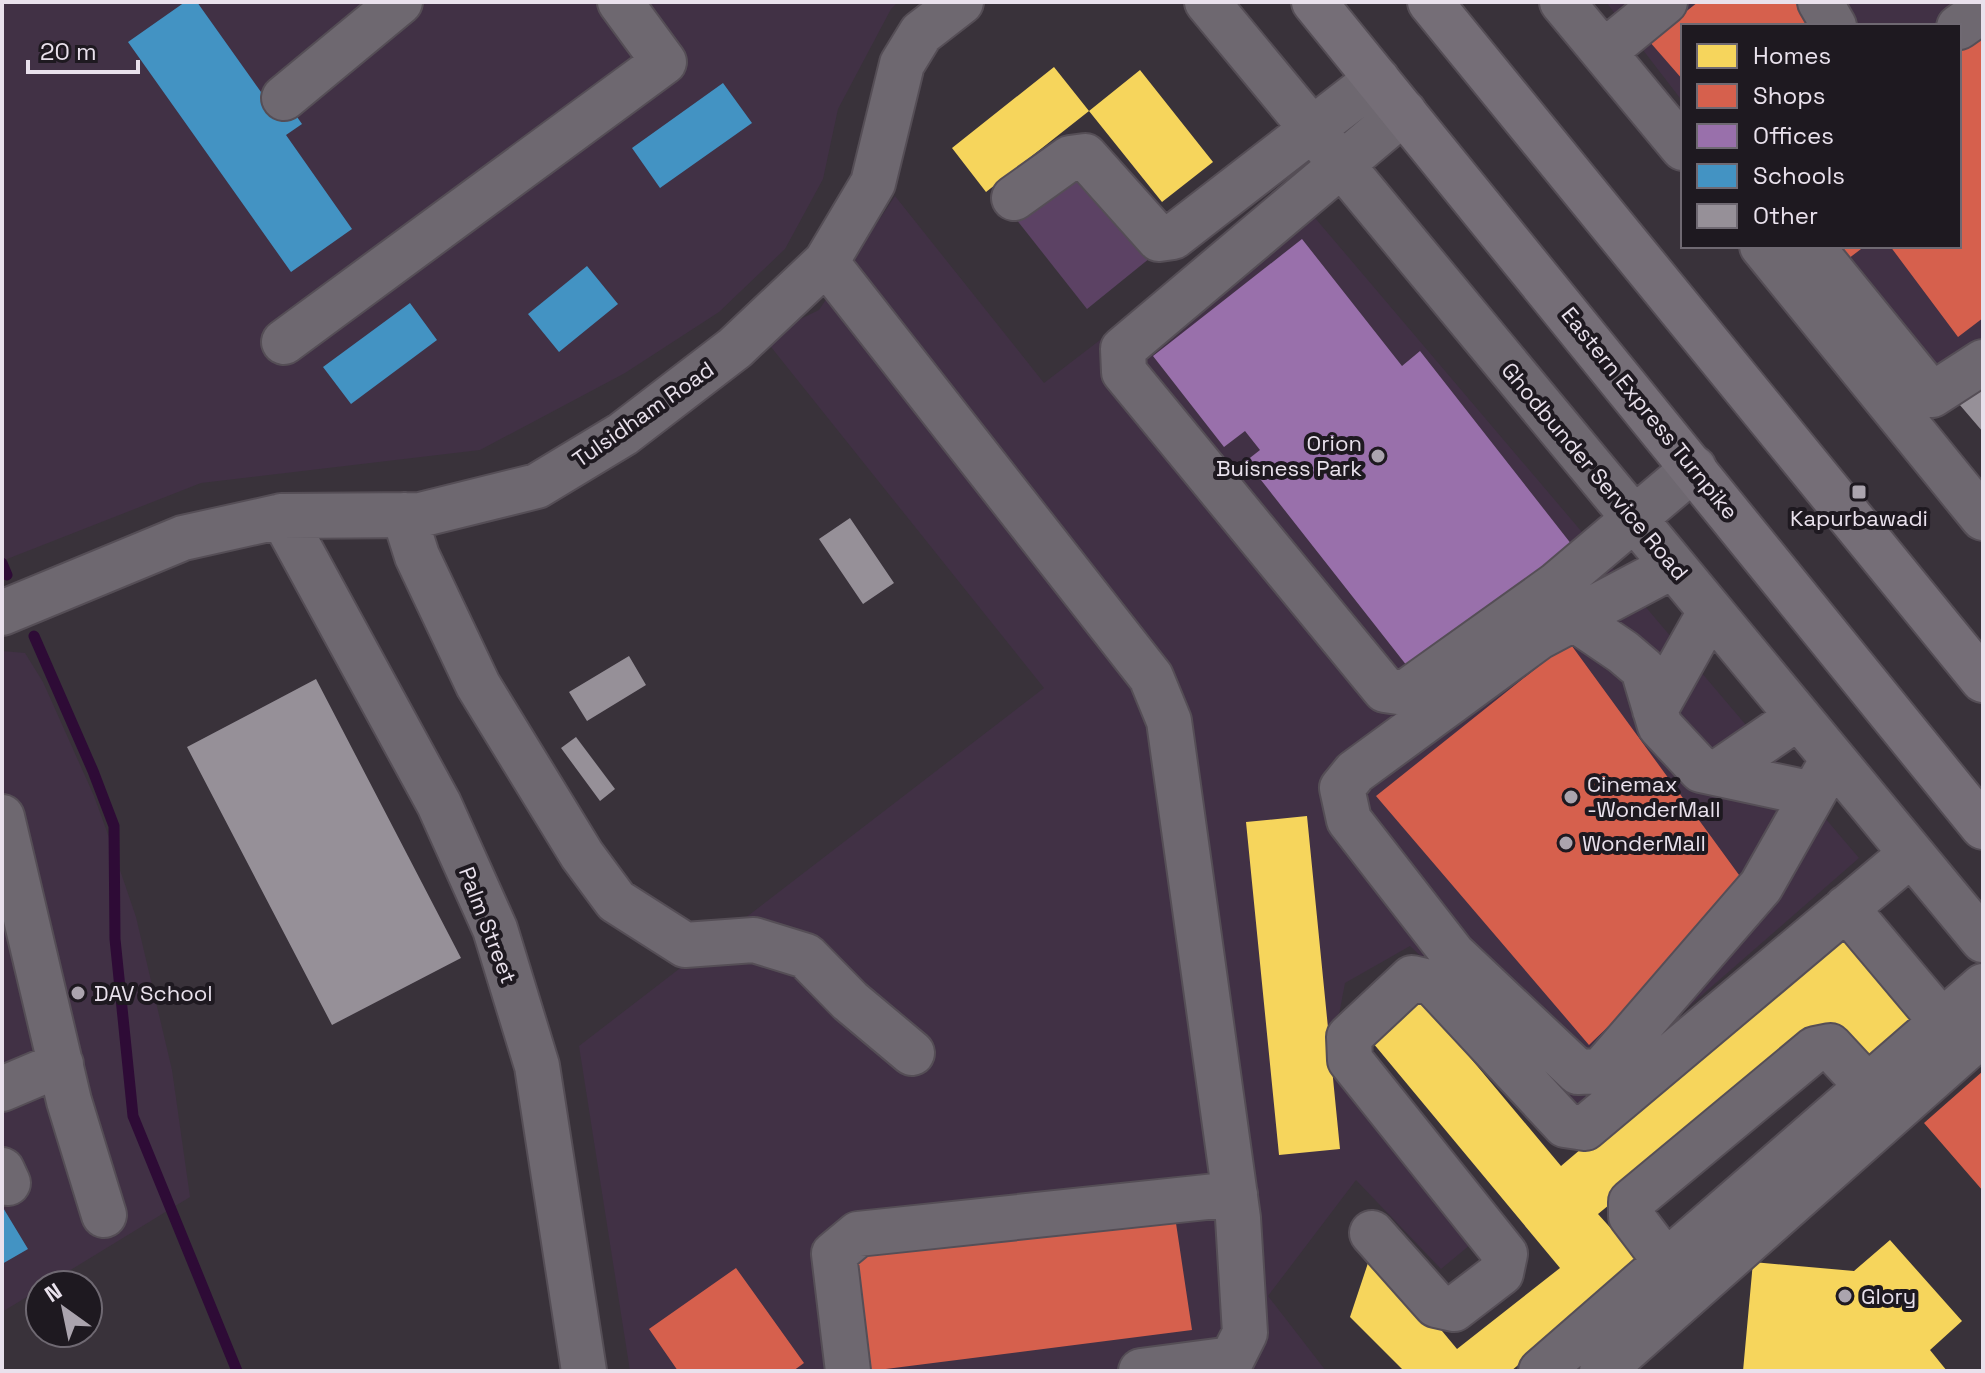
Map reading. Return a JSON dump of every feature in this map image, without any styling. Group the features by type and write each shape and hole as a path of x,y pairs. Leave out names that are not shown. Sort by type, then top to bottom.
{"main road":[{"name":"Eastern Express Turnpike","path":"1314,2 1983,827"},
{"path":"1430,2 1975,653"}],"street":[{"path":"284,98 400,2"},
{"path":"284,342 664,62 620,2"},
{"name":"Tulsidham Road","path":"2,613 183,538 282,516 420,515 537,486 623,434 735,348 826,262 873,183 902,64 921,33 961,2"},
{"name":"Ghodbunder Service Road","path":"1207,2 1797,718 1823,776 1911,854 1983,940"},
{"path":"1665,2 1589,20 1681,145"},
{"path":"1820,2 1833,24"},
{"path":"1961,26 1983,10"},
{"path":"1014,198 1070,158 1085,156 1159,239 1173,237 1313,130 1390,95"},
{"path":"1390,95 1341,164 1123,349 1124,372 1385,690 1405,693 1556,585 1694,468"},
{"path":"1785,249 1932,395 1983,362"},
{"path":"1785,249 1983,518"},
{"path":"826,262 1151,677 1169,721 1235,1194 1245,1333 1232,1359 1141,1371"},
{"path":"404,515 417,556 478,685 582,855 616,901 685,945 754,940 806,956 850,1001 912,1053"},
{"name":"Palm Street","path":"282,516 439,804 495,929 537,1066 584,1371"},
{"path":"1573,618 1643,669 1660,726 1701,770 1823,776 1761,886 1601,1071 1578,1072 1453,954 1349,820 1342,788 1355,772 1539,637 1573,618 1673,566"},
{"path":"1655,710 1710,612"},
{"path":"1717,773 1797,718"},
{"path":"2,817 69,1101 104,1215"},
{"path":"1372,1233 1436,1305 1454,1309 1501,1273 1505,1254 1350,1060 1349,1037 1412,978 1433,983 1565,1125 1585,1128 1911,854"},
{"path":"1846,908 1962,1027"},
{"path":"1602,1371 1962,1027 1983,986"},
{"path":"1541,1371 1868,1087 1962,1027"},
{"path":"1666,1262 1631,1216 1631,1202 1815,1049 1830,1046 1868,1087"},
{"path":"2,1089 61,1064"},
{"path":"848,1371 834,1254 858,1234 1235,1194"}],"shaded area":[{"path":"2,2 898,2 891,9 838,109 823,179 785,249 719,312 625,373 480,450 201,483 2,561"},
{"path":"1606,2 1983,2 1983,373 1932,411 1801,248 1961,248 1961,24 1681,24 1681,99"},
{"path":"1079,169 1150,258 1087,309 1016,219"},
{"path":"1293,192 1859,858 1576,1105 1410,946 1345,983 1331,1057 1476,1240 1441,1269 1356,1180 1268,1296 1326,1371 630,1371 579,1046 1044,688 763,337 819,310 895,196 1044,383"},
{"name":"DAV School","path":"2,651 25,653 43,682 106,829 136,917 172,1070 190,1197 72,1269 24,1269 24,1299 2,1312"}],"building: Homes":[{"path":"1054,67 1089,111 986,192 952,148"},
{"path":"1140,70 1213,162 1162,202 1089,111"},
{"path":"1307,816 1340,1149 1279,1155 1246,822"},
{"path":"1841,928 1922,1025 1866,1071 1827,1026 1598,1214 1641,1262 1511,1371 1404,1371 1350,1317 1373,1248 1457,1349 1560,1268 1373,1043 1421,999 1561,1166"},
{"name":"Glory","path":"1890,1240 1962,1321 1930,1350 1947,1371 1743,1371 1753,1262 1854,1271"}],"building: Shops":[{"path":"1698,2 1801,2 1815,24 1681,24 1681,78 1649,41"},
{"path":"1971,27 1983,43 1983,318 1958,337 1891,248 1961,248 1961,35"},
{"path":"1821,248 1862,248 1836,268"},
{"name":"WonderMall","path":"1569,642 1750,890 1589,1045 1376,796"},
{"path":"1983,1071 1983,1191 1924,1123"},
{"path":"1174,1210 1192,1330 870,1371 852,1246"},
{"path":"736,1268 804,1363 793,1371 678,1371 649,1329"}],"building: Offices":[{"name":"Orion Buisness Park","path":"1302,239 1402,366 1420,351 1572,545 1411,671 1246,461 1260,450 1245,431 1224,447 1153,356"}],"building: Schools":[{"path":"185,2 197,2 261,92 274,84 302,124 286,135 352,229 291,272 128,42"},
{"path":"723,83 752,123 660,188 632,148"},
{"path":"587,266 618,304 559,352 528,314"},
{"path":"410,303 437,340 351,404 323,367"},
{"path":"2,1206 28,1249 2,1264"}],"building: Other":[{"path":"1983,384 1983,432 1959,404"},
{"path":"850,518 894,583 863,604 819,539"},
{"path":"629,656 646,685 587,721 569,692"},
{"path":"316,679 461,958 332,1025 187,747"},
{"path":"576,737 615,789 600,801 561,748"}],"waterway":[{"path":"2,563 7,575"},
{"path":"34,636 114,826 115,939 133,1116 237,1371"}],"place":[{"name":"Orion Buisness Park","path":"1378,456"},
{"name":"Kapurbawadi","path":"1859,492"},
{"name":"Cinemax -WonderMall","path":"1571,797"},
{"name":"WonderMall","path":"1566,843"},
{"name":"DAV School","path":"78,993"},
{"name":"Glory","path":"1845,1296"}]}
